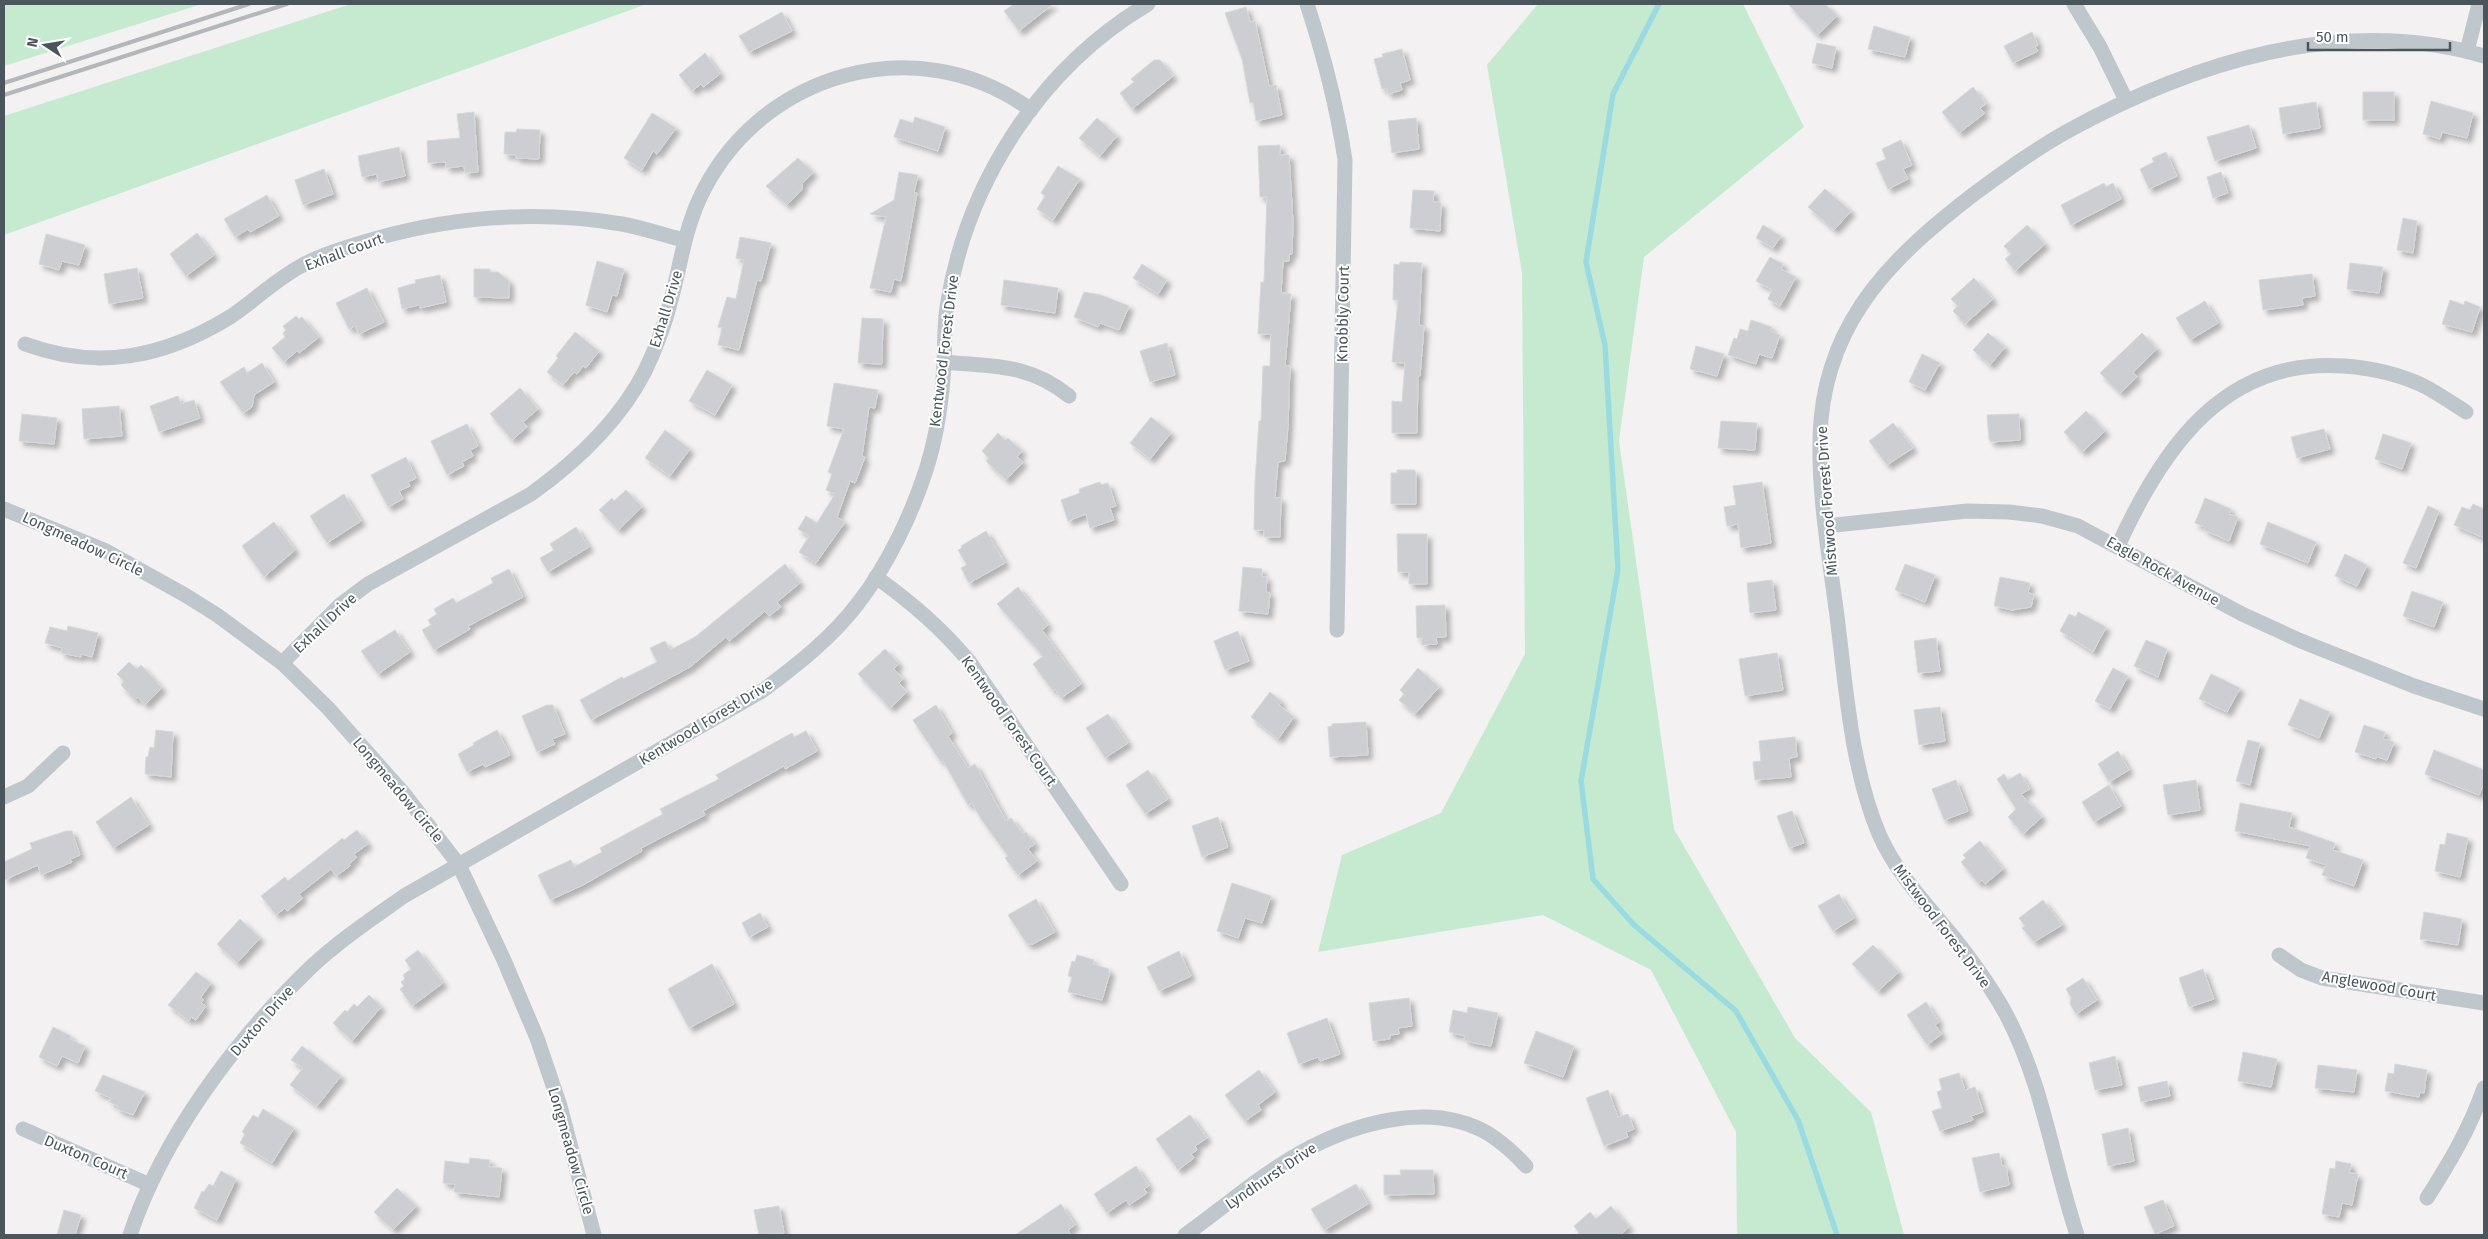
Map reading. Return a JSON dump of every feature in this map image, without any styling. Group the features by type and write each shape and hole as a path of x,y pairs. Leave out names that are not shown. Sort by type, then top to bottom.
{"street":[{"name":"Kentwood Forest Drive","path":"459,865 545,813 762,691 799,663 859,603 876,577 908,517 926,471 941,400 946,308 954,267 967,226 984,184 1030,110 1066,67 1090,45 1148,4"},
{"name":"Knobbly Court","path":"1307,4 1328,68 1345,160 1338,630"},
{"path":"2074,4 2100,47 2126,100"},
{"path":"2467,51 2479,4"},
{"name":"Mistwood Forest Drive","path":"2077,1235 2042,1101 2026,1057 2006,1014 1985,979 1954,938 1913,890 1893,861 1880,836 1867,802 1847,694 1826,526 1820,442 1821,416 1827,383 1838,350 1853,317 1873,286 1897,258 1954,209 2002,173 2048,142 2126,100 2169,82 2239,60 2293,47 2346,40 2385,39 2425,43 2484,56"},
{"name":"Exhall Drive","path":"282,663 340,605 368,584 531,494 556,476 590,445 624,404 648,363 660,337 671,301 684,240 699,200 715,171 734,145 778,106 807,89 838,77 886,68 934,69 965,75 987,83 1012,96 1030,110"},
{"name":"Exhall Court","path":"25,344 51,353 78,358 106,359 144,354 175,345 205,332 301,266 360,243 410,230 470,220 528,216 576,218 623,224 684,240"},
{"path":"944,362 1015,368 1035,374 1054,383 1069,396"},
{"path":"2118,546 2139,500 2175,445 2203,414 2223,398 2248,383 2269,374 2297,367 2326,364 2362,367 2394,374 2423,386 2466,412"},
{"name":"Longmeadow Circle","path":"4,509 69,534 146,572 209,610 282,663 328,708 406,795 459,865 503,958 537,1038 560,1106 594,1235"},
{"name":"Eagle Rock Avenue","path":"1826,526 1967,511 2009,512 2042,516 2078,526 2118,546 2218,602 2301,641 2414,686 2484,709"},
{"name":"Kentwood Forest Court","path":"876,577 916,606 944,632 969,661 1121,884"},
{"path":"4,797 28,786 63,753"},
{"name":"Duxton Drive","path":"130,1235 150,1185 185,1122 214,1078 276,1002 312,966 353,932 404,896 459,865"},
{"name":"Anglewood Court","path":"2278,955 2301,970 2322,978 2484,1003"},
{"path":"2427,1198 2455,1155 2473,1118 2484,1088"},
{"name":"Lyndhurst Drive","path":"1185,1235 1298,1154 1323,1141 1356,1128 1394,1119 1425,1117 1471,1125 1489,1134 1509,1148 1526,1166"},
{"name":"Duxton Court","path":"23,1129 150,1185"}],"green space":[{"path":"4,4 202,4 4,66"},
{"path":"351,4 647,4 4,235 4,116"},
{"path":"1538,4 1743,4 1804,127 1644,257 1619,441 1674,829 1795,1038 1871,1112 1904,1235 1737,1235 1736,1132 1651,970 1543,915 1318,952 1342,855 1441,813 1525,654 1522,273 1487,65"}],"building":[{"path":"1014,4 1053,4 1019,31 1004,11"},
{"path":"1788,4 1825,4 1837,16 1817,35"},
{"path":"1246,7 1250,22 1255,21 1269,86 1276,85 1282,115 1256,121 1253,102 1250,103 1242,59 1225,13"},
{"path":"782,12 792,31 749,52 739,36"},
{"path":"1874,26 1910,37 1905,57 1868,49"},
{"path":"2032,32 2038,45 2035,47 2038,51 2013,63 2004,46"},
{"path":"1817,43 1836,47 1832,68 1812,63"},
{"path":"1402,49 1410,80 1400,83 1402,90 1388,94 1387,88 1382,89 1374,59 1383,57 1382,54"},
{"path":"705,53 720,74 703,87 701,84 692,91 679,75"},
{"path":"1154,60 1160,60 1173,76 1132,109 1120,93 1134,82 1131,79"},
{"path":"1973,87 1986,104 1980,108 1985,113 1959,133 1942,112"},
{"path":"2363,92 2394,92 2394,120 2363,120"},
{"path":"2431,101 2473,113 2467,138 2442,132 2440,139 2423,134"},
{"path":"2316,102 2320,128 2283,134 2279,108"},
{"path":"474,112 478,172 465,173 464,166 446,168 446,162 428,163 427,141 460,138 457,114"},
{"path":"652,113 676,128 657,154 653,151 642,170 624,158"},
{"path":"915,117 945,127 938,151 894,137 900,119 913,123"},
{"path":"1097,118 1117,136 1100,156 1079,138"},
{"path":"1416,118 1419,149 1392,153 1388,121"},
{"path":"2249,125 2256,148 2215,161 2207,137"},
{"path":"517,129 540,130 539,159 516,158 516,155 504,154 505,132 516,132"},
{"path":"1901,140 1912,165 1903,169 1908,179 1888,189 1876,163 1886,159 1882,149"},
{"path":"1280,145 1280,155 1289,155 1293,222 1292,254 1289,254 1289,261 1283,261 1281,293 1291,294 1285,366 1290,366 1288,426 1285,461 1278,462 1275,498 1281,498 1280,537 1264,537 1264,530 1254,530 1255,482 1259,421 1261,421 1263,366 1270,366 1271,334 1258,334 1261,282 1264,282 1267,197 1260,197 1258,146"},
{"path":"399,147 405,176 378,182 377,174 362,177 358,156"},
{"path":"2166,152 2177,176 2149,189 2140,169 2154,162 2152,158"},
{"path":"798,158 813,172 802,184 802,189 787,205 766,186"},
{"path":"1058,166 1080,179 1053,220 1037,209 1045,196 1041,193"},
{"path":"324,169 333,194 303,205 295,180"},
{"path":"899,172 918,175 914,192 917,193 901,281 894,279 891,292 870,288 886,217 870,214 894,200"},
{"path":"2221,172 2228,193 2213,198 2207,177"},
{"path":"2104,183 2106,187 2113,183 2121,199 2071,225 2061,205"},
{"path":"1825,189 1851,211 1834,230 1808,207"},
{"path":"1413,190 1434,191 1433,202 1441,203 1440,231 1410,228"},
{"path":"267,195 279,216 250,232 248,229 235,237 224,219"},
{"path":"2403,218 2417,221 2413,253 2397,250"},
{"path":"1763,225 1781,236 1773,248 1756,238"},
{"path":"2027,225 2045,244 2015,271 2005,259 2011,254 2004,246"},
{"path":"197,233 214,255 186,276 170,254"},
{"path":"46,234 85,245 79,265 62,261 59,270 39,264"},
{"path":"740,237 771,243 761,281 757,280 739,350 718,345 722,328 718,327 727,297 736,299 744,260 736,258"},
{"path":"1770,257 1783,264 1781,269 1796,277 1780,306 1768,299 1772,290 1756,281"},
{"path":"597,261 624,269 617,296 612,295 607,312 586,305"},
{"path":"1400,262 1422,263 1419,325 1424,326 1420,376 1418,376 1417,433 1392,433 1392,401 1402,402 1405,363 1392,362 1398,300 1393,300 1394,264 1399,265"},
{"path":"2350,263 2383,267 2379,293 2347,289"},
{"path":"1142,264 1167,280 1158,294 1133,278"},
{"path":"137,268 143,298 109,304 104,274"},
{"path":"474,269 490,269 490,272 498,272 509,281 509,298 474,297"},
{"path":"2312,274 2315,296 2302,298 2303,305 2263,310 2259,280"},
{"path":"440,275 446,302 420,308 419,305 402,309 398,288 416,283 415,280"},
{"path":"1974,278 1993,299 1965,324 1953,311 1958,306 1951,299"},
{"path":"1004,280 1058,288 1055,313 1001,305"},
{"path":"367,288 384,322 359,334 355,326 349,329 336,303"},
{"path":"1084,292 1101,295 1129,306 1119,330 1100,323 1098,327 1074,317"},
{"path":"2450,300 2464,305 2465,301 2480,307 2472,332 2442,324"},
{"path":"2205,301 2218,323 2190,340 2176,318"},
{"path":"296,316 299,319 302,317 319,337 284,362 272,348 285,337 283,333 286,330 283,326"},
{"path":"862,318 883,319 882,364 858,363"},
{"path":"1751,320 1772,327 1770,331 1780,335 1772,358 1759,354 1756,364 1728,355 1734,338 1737,339 1740,329 1748,331"},
{"path":"575,332 599,351 586,368 583,366 577,374 574,372 563,385 547,372 558,358 556,356"},
{"path":"1988,333 2005,347 1990,365 1973,350"},
{"path":"2142,333 2157,349 2133,372 2137,377 2120,393 2100,373"},
{"path":"1167,343 1175,375 1150,382 1140,351"},
{"path":"1696,346 1724,354 1717,376 1690,369"},
{"path":"1922,354 1940,363 1925,390 1909,382"},
{"path":"262,363 274,382 254,395 252,407 243,413 220,382 244,367 247,373"},
{"path":"707,370 732,385 715,415 689,401"},
{"path":"834,383 878,390 875,408 869,407 862,456 865,457 855,483 850,481 837,517 845,522 816,563 799,552 809,536 798,529 806,516 817,523 835,494 826,490 832,474 828,472 844,429 827,426"},
{"path":"520,388 538,409 523,422 527,427 512,440 490,414"},
{"path":"178,396 181,404 194,400 200,418 159,432 150,406"},
{"path":"119,406 122,436 84,439 82,409"},
{"path":"2086,411 2105,431 2082,452 2064,432"},
{"path":"22,414 57,418 54,444 19,441"},
{"path":"2019,414 2020,440 1991,442 1989,439 1987,415"},
{"path":"1151,417 1171,433 1150,459 1130,443"},
{"path":"1721,421 1757,423 1755,450 1718,448"},
{"path":"1893,423 1913,448 1887,465 1869,441"},
{"path":"467,424 478,446 470,450 473,456 462,462 464,466 447,475 431,441"},
{"path":"2324,429 2330,449 2297,458 2291,437"},
{"path":"665,430 690,449 670,476 645,458"},
{"path":"998,433 1005,440 1008,438 1022,451 1017,457 1023,462 1006,480 986,461 989,458 982,451"},
{"path":"2383,434 2411,443 2402,469 2375,459"},
{"path":"406,457 416,478 408,482 410,486 399,491 403,499 388,507 371,475"},
{"path":"1397,470 1414,470 1416,473 1416,504 1391,504 1391,473 1397,473"},
{"path":"1100,482 1101,485 1108,483 1116,506 1110,508 1114,520 1090,528 1086,514 1068,521 1061,500 1080,493 1079,489"},
{"path":"1762,482 1771,543 1741,548 1738,524 1727,526 1724,507 1736,505 1733,486"},
{"path":"626,490 642,507 618,530 599,510 612,498 614,501"},
{"path":"344,494 361,521 327,543 310,516"},
{"path":"2205,498 2231,509 2229,514 2238,517 2229,541 2204,530 2205,527 2195,523"},
{"path":"2473,504 2484,509 2484,538 2454,525 2462,507 2470,510"},
{"path":"2428,506 2439,511 2416,568 2403,563"},
{"path":"274,522 295,550 264,577 242,546"},
{"path":"2268,522 2316,542 2308,563 2260,544"},
{"path":"576,527 589,547 548,572 540,558 554,550 550,544"},
{"path":"986,531 1005,563 969,583 961,568 967,565 958,550 962,548 961,546"},
{"path":"1397,534 1427,534 1427,584 1409,584 1409,572 1398,572"},
{"path":"2345,554 2367,565 2357,586 2335,576"},
{"path":"785,564 800,583 777,602 781,607 769,616 765,611 729,641 726,637 690,667 591,720 580,700 622,677 623,679 657,662 650,648 665,641 670,650 695,637"},
{"path":"1905,564 1935,575 1925,602 1895,590"},
{"path":"1243,567 1262,569 1262,577 1267,577 1266,592 1270,593 1268,614 1239,611"},
{"path":"509,569 523,597 468,626 470,629 434,650 422,630 431,625 428,620 437,614 434,609 453,598 456,603 493,583 491,578"},
{"path":"2000,577 2030,583 2028,593 2034,594 2031,607 2012,610 1994,606"},
{"path":"1772,580 1776,610 1750,613 1747,583"},
{"path":"1018,587 1048,625 1042,630 1081,684 1061,698 1055,689 1053,691 1033,664 1043,656 997,604"},
{"path":"2412,591 2443,602 2434,627 2403,616"},
{"path":"1445,605 1446,637 1436,637 1437,644 1422,645 1422,638 1417,638 1416,606"},
{"path":"2078,612 2106,627 2093,652 2060,631 2069,614 2076,617"},
{"path":"68,626 98,633 92,657 81,654 81,657 61,653 62,648 45,643 50,627 67,631"},
{"path":"395,630 410,652 378,674 361,651"},
{"path":"1238,631 1249,661 1225,670 1214,641"},
{"path":"1936,638 1940,671 1918,673 1914,641"},
{"path":"2146,640 2167,649 2158,677 2134,666"},
{"path":"885,649 899,664 894,669 903,679 899,683 907,692 890,708 858,674"},
{"path":"1777,653 1783,690 1745,696 1739,659"},
{"path":"129,662 137,669 141,665 162,688 145,705 138,697 135,700 121,685 124,681 117,674"},
{"path":"1418,668 1439,687 1415,714 1399,700 1404,694 1400,690"},
{"path":"2113,668 2128,676 2110,709 2095,701"},
{"path":"2211,674 2240,688 2227,712 2199,699"},
{"path":"1270,692 1282,702 1279,705 1294,717 1278,739 1251,717"},
{"path":"2300,699 2330,712 2319,738 2288,725"},
{"path":"547,705 553,705 565,734 552,739 555,744 537,752 522,716"},
{"path":"936,705 952,733 948,736 968,768 975,764 1006,821 1011,818 1023,834 1026,832 1035,844 1028,849 1037,861 1018,875 1005,858 1008,856 981,819 972,803 968,805 942,759 940,761 913,720"},
{"path":"1940,707 1945,741 1919,745 1914,710"},
{"path":"1108,714 1128,743 1105,758 1086,728"},
{"path":"1366,722 1368,755 1330,757 1328,727 1332,726 1332,724"},
{"path":"2364,725 2385,732 2383,739 2394,742 2387,760 2377,757 2376,759 2355,752"},
{"path":"156,730 173,732 171,777 145,774 146,757 148,757 150,747 154,748"},
{"path":"497,730 510,755 485,767 483,764 467,772 458,754 474,745 473,743"},
{"path":"806,731 817,751 785,769 784,766 703,811 705,815 641,848 642,851 583,885 550,900 538,875 571,860 574,867 602,852 600,848 663,814 660,809 719,779 716,775 792,733 794,737"},
{"path":"1795,737 1797,757 1789,758 1791,777 1755,780 1753,762 1761,761 1759,741"},
{"path":"2248,740 2260,743 2250,785 2236,781"},
{"path":"2434,750 2484,770 2484,783 2479,795 2425,774"},
{"path":"2118,751 2129,770 2109,782 2098,764"},
{"path":"1148,770 1168,799 1145,814 1126,785"},
{"path":"2020,773 2030,789 2021,794 2042,817 2023,834 2008,817 2016,809 1997,779 2004,774 2008,780"},
{"path":"1956,780 1968,811 1944,820 1932,789"},
{"path":"2196,780 2200,810 2168,815 2163,785"},
{"path":"2109,785 2121,806 2094,822 2082,802"},
{"path":"131,797 149,825 113,848 96,822"},
{"path":"2240,803 2292,813 2289,827 2335,843 2333,850 2363,860 2354,886 2322,875 2326,865 2306,858 2310,846 2235,831"},
{"path":"1792,811 1804,843 1789,848 1777,816"},
{"path":"1218,817 1228,847 1202,857 1192,826"},
{"path":"357,830 368,844 354,854 357,857 349,864 350,866 336,876 331,869 299,894 303,898 287,911 285,908 276,915 261,896 285,877 288,881 342,838 344,840"},
{"path":"66,831 72,831 80,855 70,859 72,862 41,875 38,865 4,880 4,862 32,849 30,843"},
{"path":"2447,833 2468,838 2460,877 2435,871 2440,844 2445,845"},
{"path":"1980,841 2003,869 1985,884 1982,880 1978,883 1961,862 1966,858 1963,855"},
{"path":"1232,883 1271,896 1262,923 1245,918 1238,938 1217,931"},
{"path":"1839,894 1854,918 1833,931 1818,906"},
{"path":"1036,899 1055,932 1033,944 1027,944 1008,915"},
{"path":"2043,900 2062,925 2034,942 2022,928 2025,926 2019,918"},
{"path":"2424,912 2462,919 2458,945 2420,939"},
{"path":"760,913 768,927 749,937 742,923"},
{"path":"240,919 260,938 237,963 217,944"},
{"path":"1873,945 1899,972 1878,991 1852,964"},
{"path":"418,950 443,983 412,1006 400,989 404,986 401,982 405,979 403,975 411,969 405,960"},
{"path":"1179,951 1191,976 1159,991 1147,967"},
{"path":"1077,955 1094,960 1093,964 1109,969 1108,972 1110,972 1102,1000 1068,992 1072,977 1068,976 1072,961 1075,962"},
{"path":"712,964 734,1004 689,1028 668,989"},
{"path":"2203,969 2214,999 2189,1007 2179,978"},
{"path":"196,972 211,983 201,997 204,1000 201,1003 206,1006 196,1020 191,1017 189,1021 168,1005"},
{"path":"2083,978 2097,1000 2076,1014 2070,1004 2071,998 2066,989"},
{"path":"369,995 381,1007 352,1041 333,1023 345,1010 347,1012 354,1004 357,1007"},
{"path":"1409,998 1412,1026 1398,1028 1399,1034 1390,1035 1390,1039 1373,1041 1369,1003"},
{"path":"1926,1002 1939,1022 1935,1025 1942,1034 1927,1045 1907,1015"},
{"path":"1468,1007 1498,1013 1491,1046 1464,1040 1465,1036 1449,1032 1453,1010 1467,1013"},
{"path":"1327,1018 1340,1054 1320,1061 1318,1057 1299,1064 1287,1033"},
{"path":"53,1027 71,1036 70,1039 85,1046 78,1063 62,1056 57,1066 39,1057"},
{"path":"1536,1031 1574,1046 1563,1077 1524,1063"},
{"path":"302,1046 341,1076 317,1106 290,1085 303,1068 291,1060"},
{"path":"2243,1052 2277,1059 2271,1087 2238,1081"},
{"path":"2115,1056 2122,1085 2095,1090 2089,1063"},
{"path":"2395,1064 2427,1070 2424,1093 2420,1092 2419,1097 2385,1091 2388,1073 2394,1074"},
{"path":"2318,1065 2357,1070 2354,1092 2315,1088"},
{"path":"1259,1070 1275,1092 1258,1105 1261,1110 1245,1121 1225,1095"},
{"path":"1959,1073 1965,1090 1975,1087 1983,1112 1971,1116 1973,1120 1940,1131 1932,1111 1942,1108 1937,1092 1942,1090 1939,1079"},
{"path":"103,1075 145,1092 133,1115 117,1109 118,1106 109,1102 111,1098 95,1091"},
{"path":"2167,1081 2170,1096 2141,1102 2138,1087"},
{"path":"1608,1090 1618,1117 1628,1114 1634,1129 1626,1132 1628,1137 1604,1146 1586,1098"},
{"path":"263,1109 294,1128 272,1163 240,1143 245,1134 242,1132 253,1115 258,1118"},
{"path":"1190,1115 1207,1138 1195,1146 1197,1150 1191,1154 1194,1158 1178,1170 1156,1139"},
{"path":"2128,1128 2134,1161 2108,1166 2102,1134"},
{"path":"1999,1153 2002,1166 2006,1166 2009,1185 1980,1192 1972,1158"},
{"path":"470,1158 490,1160 489,1167 502,1168 499,1197 454,1192 455,1184 443,1183 445,1161 469,1164"},
{"path":"2336,1161 2351,1164 2349,1173 2358,1174 2352,1205 2342,1203 2339,1217 2322,1214 2330,1168 2335,1169"},
{"path":"1136,1166 1149,1186 1144,1189 1147,1193 1129,1205 1126,1200 1107,1213 1094,1194"},
{"path":"1400,1170 1433,1170 1434,1194 1384,1195 1384,1175 1401,1175"},
{"path":"221,1171 236,1179 217,1220 194,1208 202,1191 204,1192 209,1184 213,1186"},
{"path":"1356,1184 1368,1204 1324,1230 1311,1209"},
{"path":"397,1188 416,1206 393,1230 374,1212"},
{"path":"2163,1200 2174,1226 2155,1234 2144,1207"},
{"path":"1061,1204 1075,1225 1068,1230 1071,1235 1015,1235"},
{"path":"779,1206 784,1233 759,1235 754,1210"},
{"path":"1611,1206 1629,1227 1620,1235 1577,1235 1579,1233 1574,1226 1590,1212 1596,1219"},
{"path":"64,1210 81,1215 75,1235 57,1235"}],"waterway":[{"path":"1659,4 1613,94 1586,262 1605,345 1618,569 1581,781 1593,879 1634,925 1736,1011 1798,1120 1837,1235"}],"railway":[{"path":"4,83 249,4"},
{"path":"4,95 287,4"}]}
